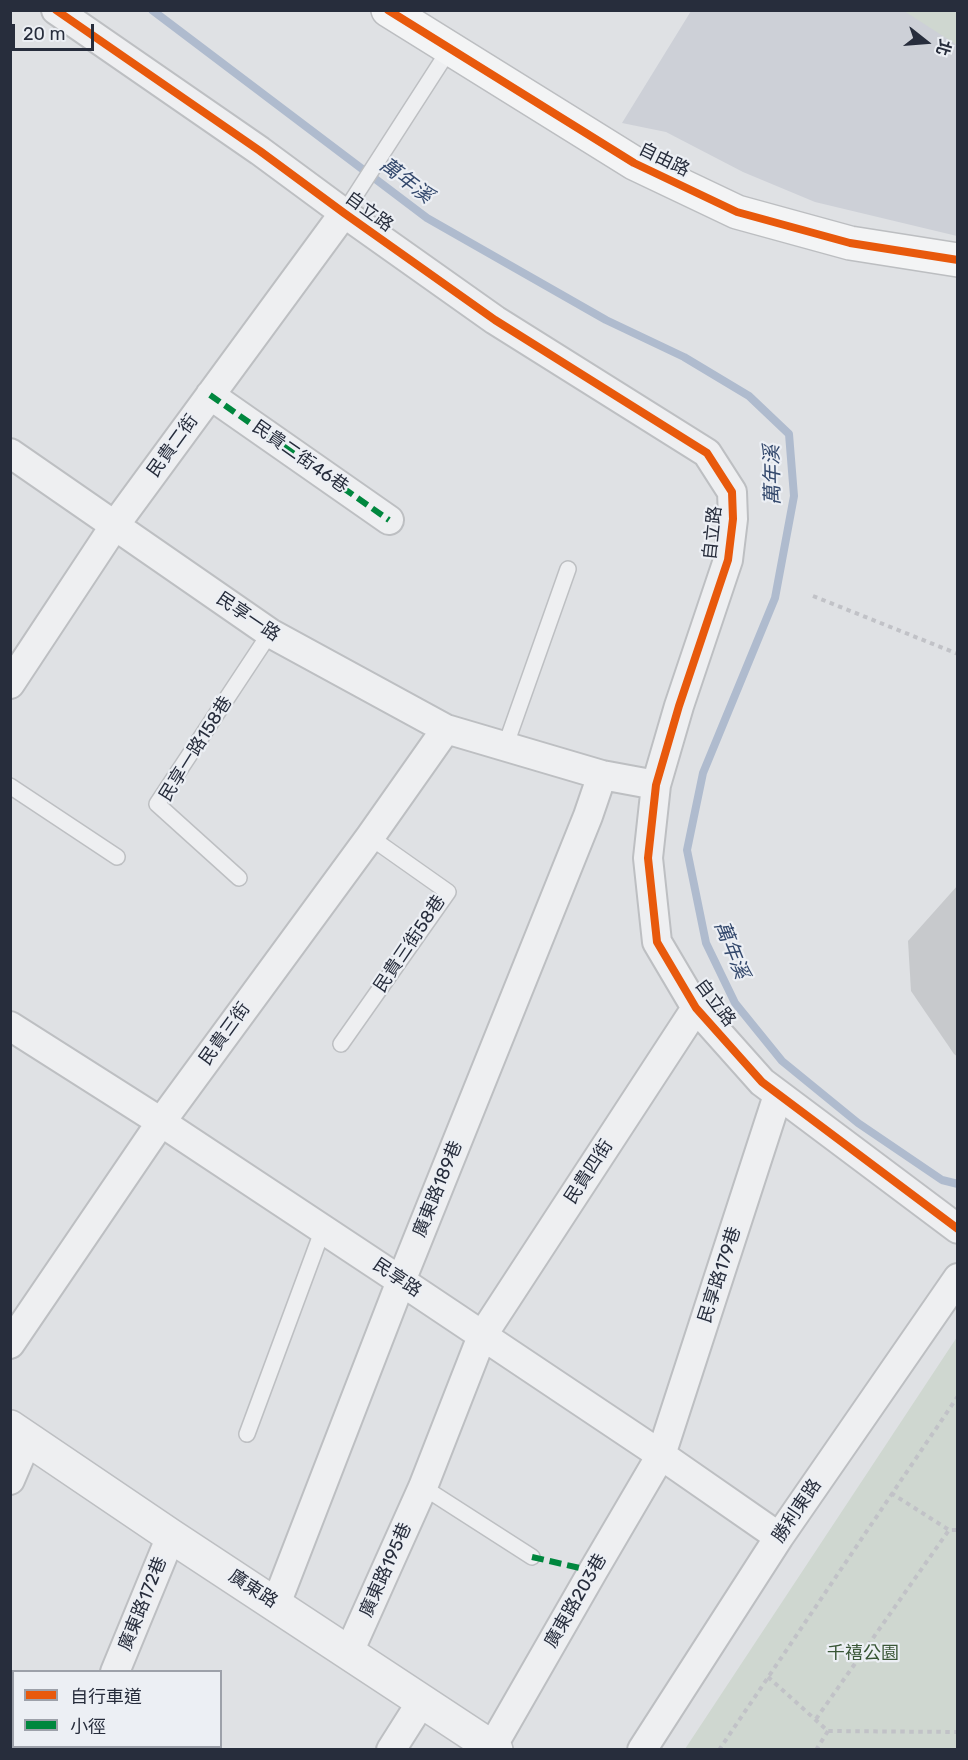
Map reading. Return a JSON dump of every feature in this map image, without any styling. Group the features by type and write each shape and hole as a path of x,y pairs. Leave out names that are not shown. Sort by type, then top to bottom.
{"main road":[{"name":"自由路","path":"388,10 634,163 737,212 850,243 957,260"}],"street":[{"name":"自立路","path":"57,10 260,151 349,204 495,320 707,453 732,492 733,519 728,560 679,706 656,786 648,858 657,942 696,1008 762,1082 957,1229"},
{"name":"民貴二街","path":"10,684 115,525 349,204"},
{"name":"民貴二街46巷","path":"210,395 389,520"},
{"name":"民享一路","path":"10,453 270,633 446,729 602,775 656,786"},
{"name":"民貴三街","path":"10,1344 161,1122 370,837 446,729"},
{"name":"廣東路189巷","path":"276,1604 401,1281 588,816 602,775"},
{"name":"民貴四街","path":"482,1336 696,1008"},
{"name":"民享路","path":"10,1026 323,1229 661,1455 779,1537"},
{"name":"民享路179巷","path":"661,1455 778,1095"},
{"name":"勝利東路","path":"642,1749 779,1537 957,1278"},
{"name":"廣東路195巷","path":"349,1652 423,1487 482,1336"},
{"name":"廣東路","path":"19,1432 171,1536 494,1748"},
{"path":"10,1480 19,1432"},
{"name":"廣東路203巷","path":"494,1748 661,1455"},
{"name":"廣東路172巷","path":"116,1670 171,1536"},
{"path":"391,1749 422,1701"}],"lane":[{"path":"349,204 449,50"},
{"path":"504,747 568,569"},
{"name":"民享一路158巷","path":"239,878 158,804 270,633"},
{"path":"10,786 117,857"},
{"name":"民貴三街58巷","path":"341,1044 448,892 370,837"},
{"path":"247,1434 323,1229"},
{"path":"423,1487 532,1557"}],"path":[{"path":"813,596 957,654"},
{"path":"719,1749 957,1396"},
{"path":"891,1493 948,1530 957,1530"},
{"path":"816,1719 948,1530"},
{"path":"768,1677 828,1731 957,1732"},
{"path":"816,1749 828,1731"}],"shaded area":[{"path":"691,11 957,11 957,236 815,202 743,172 666,132 622,123"}],"green space":[{"path":"904,11 957,11 957,45"},
{"name":"千禧公園","path":"957,1337 957,1749 685,1749"}],"building":[{"path":"958,885 958,1057 911,991 908,941"}],"waterway":[{"name":"萬年溪","path":"152,10 427,218 606,320 684,357 749,396 789,434 794,496 775,598 703,773 687,850 706,943 735,1003 782,1061 858,1123 942,1180 958,1184"}],"marked path":[{"path":"210,395 389,520"},
{"path":"532,1557 593,1571"}],"cycle path":[{"path":"56,10 260,151 495,320 707,453 732,492 733,519 728,560 679,706 656,785 648,858 657,942 696,1008 762,1082 958,1229"},
{"path":"388,10 634,163 737,212 850,243 958,260"}]}
